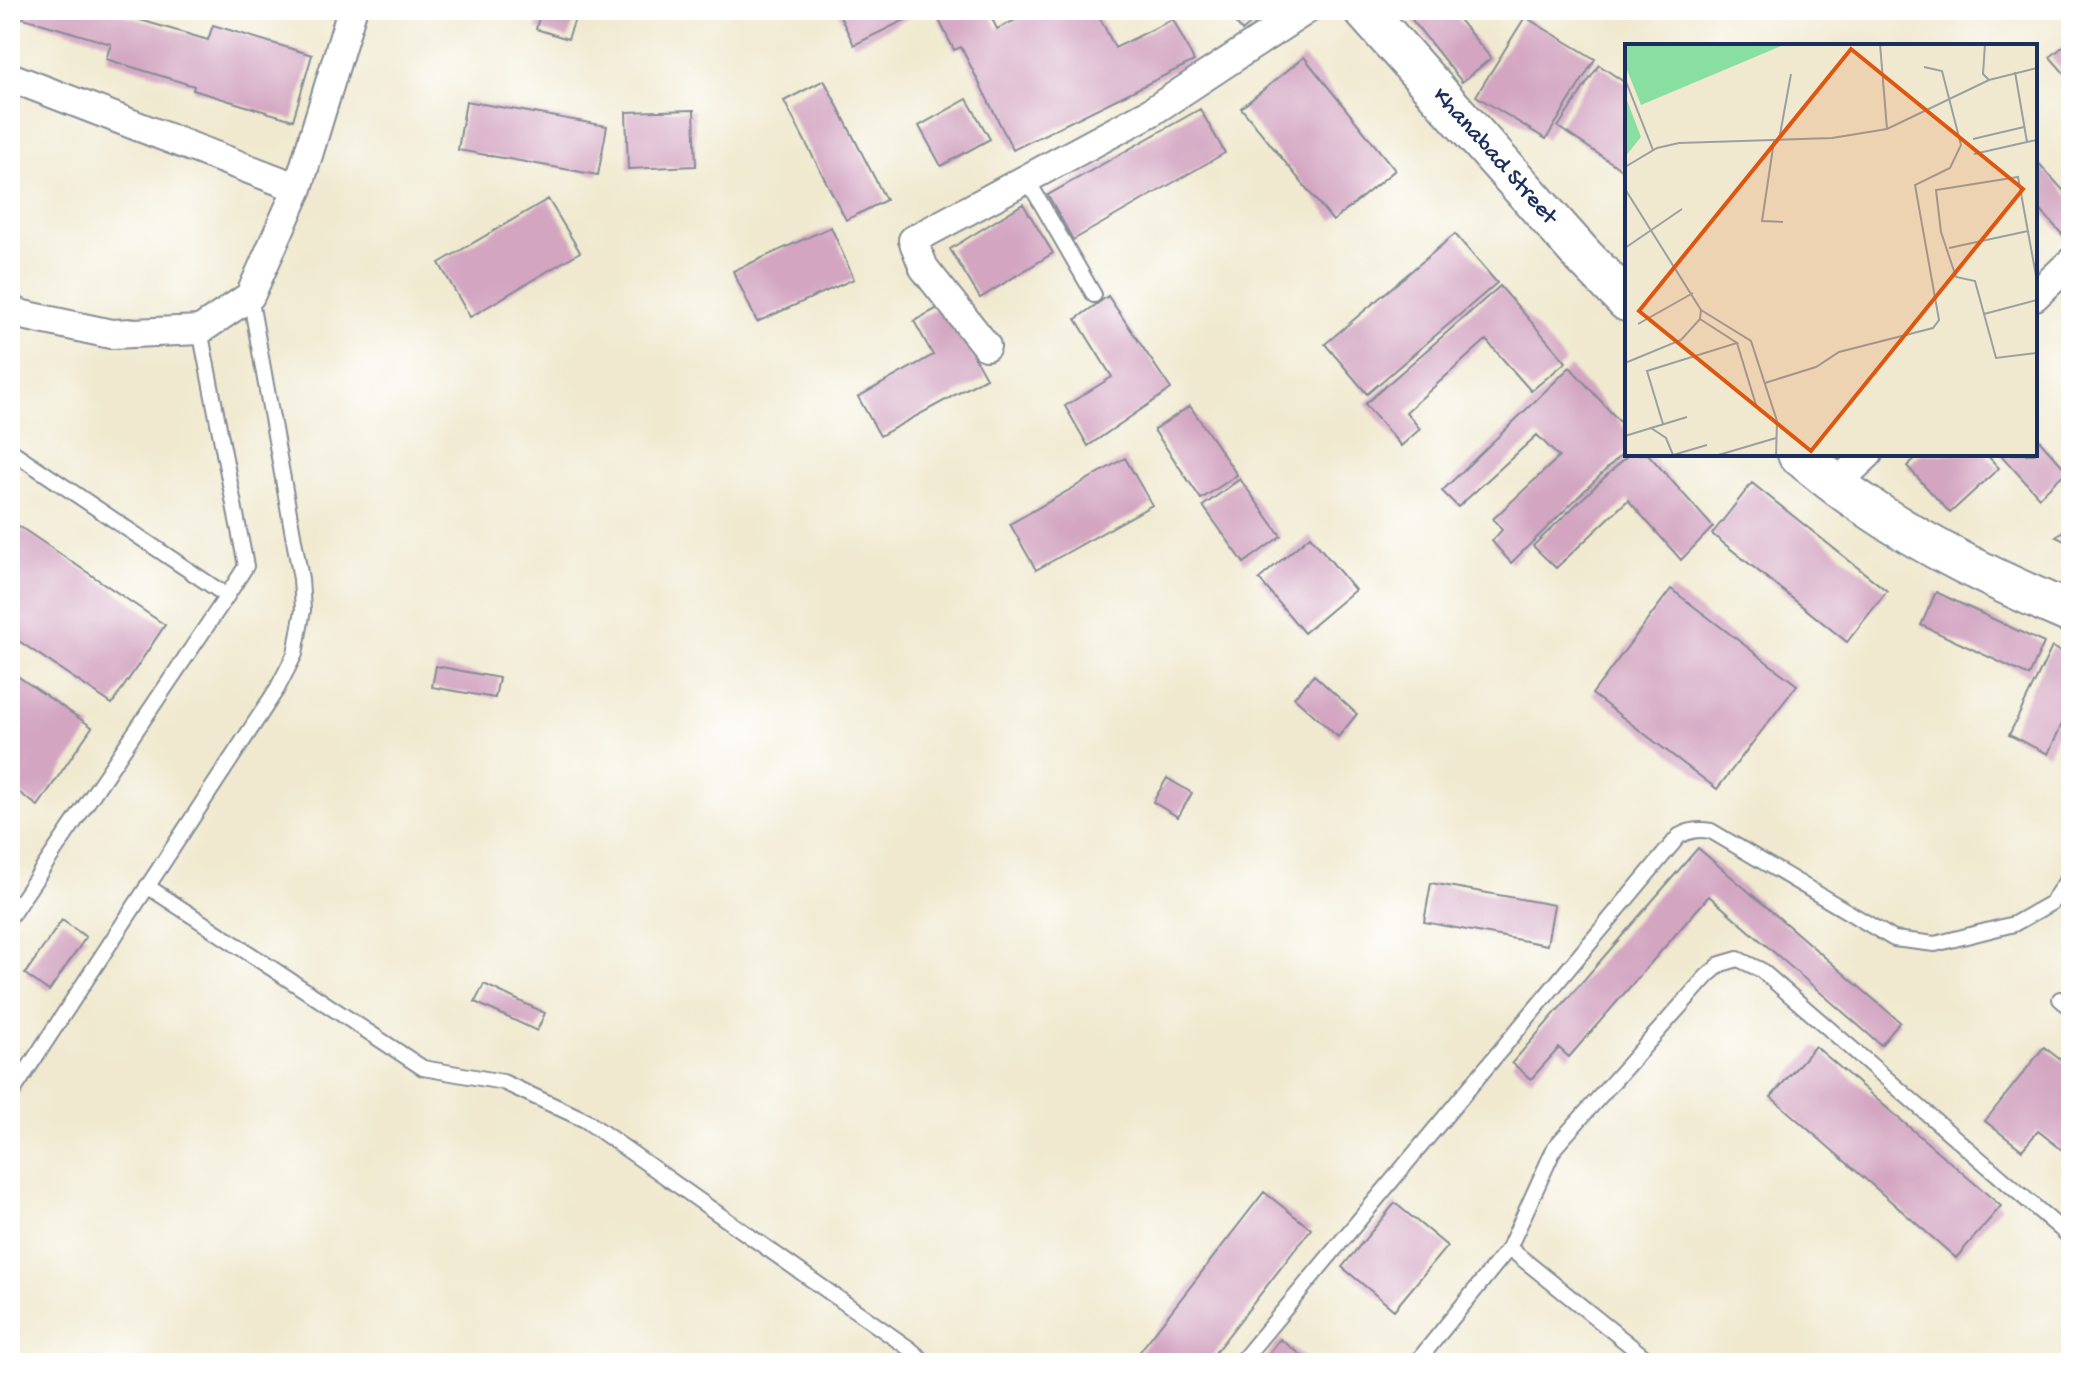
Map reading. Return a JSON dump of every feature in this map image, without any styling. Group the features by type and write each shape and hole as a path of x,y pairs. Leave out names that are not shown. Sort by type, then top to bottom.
{"main road":[{"name":"Khanabad Street","path":"1367,11 1584,257 1625,299"},
{"path":"1801,456 1884,518 1931,546 2071,613"}],"street":[{"path":"10,309 23,315 111,334 200,330 250,296 298,188 352,10"},
{"path":"986,346 924,268 913,240 1151,112 1306,10"},
{"path":"10,77 298,188"},
{"path":"2037,294 2071,262"},
{"path":"1836,484 1866,456"}],"lane":[{"path":"1027,179 1094,295"},
{"path":"10,1096 277,689 295,654 303,610 301,579 250,296"},
{"path":"10,917 246,566 200,330"},
{"path":"10,450 227,596"},
{"path":"1240,1363 1679,836 1700,829 1711,831 1894,939 1935,944 2014,924 2051,903 2071,874"},
{"path":"147,886 423,1068 503,1082 585,1120 926,1363"},
{"path":"1416,1363 1509,1248 1555,1147 1707,976 1721,964 1738,959 1761,970 2071,1238"},
{"path":"1509,1248 1652,1363"}],"building":[{"path":"10,10 121,10 120,14 208,40 213,25 312,55 293,120 193,90 194,86 106,59 111,44 20,17 17,29 10,27"},
{"path":"541,10 578,10 568,39 536,29"},
{"path":"837,10 925,10 854,45"},
{"path":"934,10 988,10 997,29 1036,10 1096,10 1115,48 1173,19 1194,61 1013,150 961,47 954,50"},
{"path":"1225,10 1267,10 1242,31"},
{"path":"1404,10 1451,10 1491,58 1462,82"},
{"path":"1525,17 1595,59 1546,139 1476,96"},
{"path":"2071,40 2071,81 2050,57"},
{"path":"1304,57 1395,170 1333,221 1241,108"},
{"path":"1599,65 1625,83 1624,171 1558,127"},
{"path":"824,80 886,200 846,220 784,101"},
{"path":"967,99 990,139 941,166 919,126"},
{"path":"466,101 607,126 598,175 458,150"},
{"path":"1200,109 1225,153 1073,240 1048,195"},
{"path":"694,110 696,166 628,169 626,112"},
{"path":"2037,161 2071,199 2069,242 2037,206"},
{"path":"548,199 580,252 470,317 439,263"},
{"path":"1023,204 1053,253 980,298 950,249"},
{"path":"831,227 854,279 757,322 733,271"},
{"path":"1455,234 1497,283 1367,394 1325,344"},
{"path":"1500,286 1566,362 1531,391 1486,340 1406,412 1420,429 1401,446 1365,404"},
{"path":"1108,296 1171,389 1088,446 1065,406 1112,377 1076,319"},
{"path":"945,304 986,378 880,436 858,397 933,355 914,321"},
{"path":"1570,367 1625,428 1625,451 1511,563 1492,541 1502,530 1493,519 1559,457 1537,435 1458,507 1442,491"},
{"path":"1190,406 1237,475 1201,499 1154,430"},
{"path":"2037,437 2067,471 2039,497 2002,456 2037,456"},
{"path":"1627,456 1650,456 1713,527 1681,560 1628,500 1556,568 1533,546"},
{"path":"1918,456 1988,456 1999,468 1950,513 1907,466"},
{"path":"1125,458 1152,505 1036,570 1010,524"},
{"path":"1240,479 1281,536 1244,563 1203,506"},
{"path":"1752,483 1887,591 1847,642 1712,534"},
{"path":"10,520 165,625 112,704 10,635"},
{"path":"2071,524 2071,544 2056,537"},
{"path":"1310,536 1355,590 1304,633 1259,579"},
{"path":"1671,589 1797,685 1717,789 1592,694"},
{"path":"1936,592 2044,643 2029,676 1921,625"},
{"path":"2052,647 2071,656 2071,705 2048,754 2009,735"},
{"path":"436,666 499,678 495,698 432,687"},
{"path":"10,671 92,727 38,806 10,786"},
{"path":"1314,675 1357,714 1338,737 1294,697"},
{"path":"1167,778 1192,793 1178,817 1153,802"},
{"path":"1698,848 1900,1022 1881,1045 1709,896 1569,1057 1559,1048 1531,1079 1512,1063"},
{"path":"1431,883 1554,905 1547,945 1424,922"},
{"path":"62,920 86,937 49,991 25,974"},
{"path":"484,984 545,1013 537,1031 475,1002"},
{"path":"1815,1046 2001,1206 1956,1258 1771,1097"},
{"path":"2044,1047 2071,1068 2071,1157 2038,1131 2022,1150 1985,1121"},
{"path":"1264,1192 1311,1229 1207,1363 1131,1363"},
{"path":"1395,1203 1447,1246 1394,1310 1342,1267"},
{"path":"1280,1339 1312,1363 1262,1363"}]}
